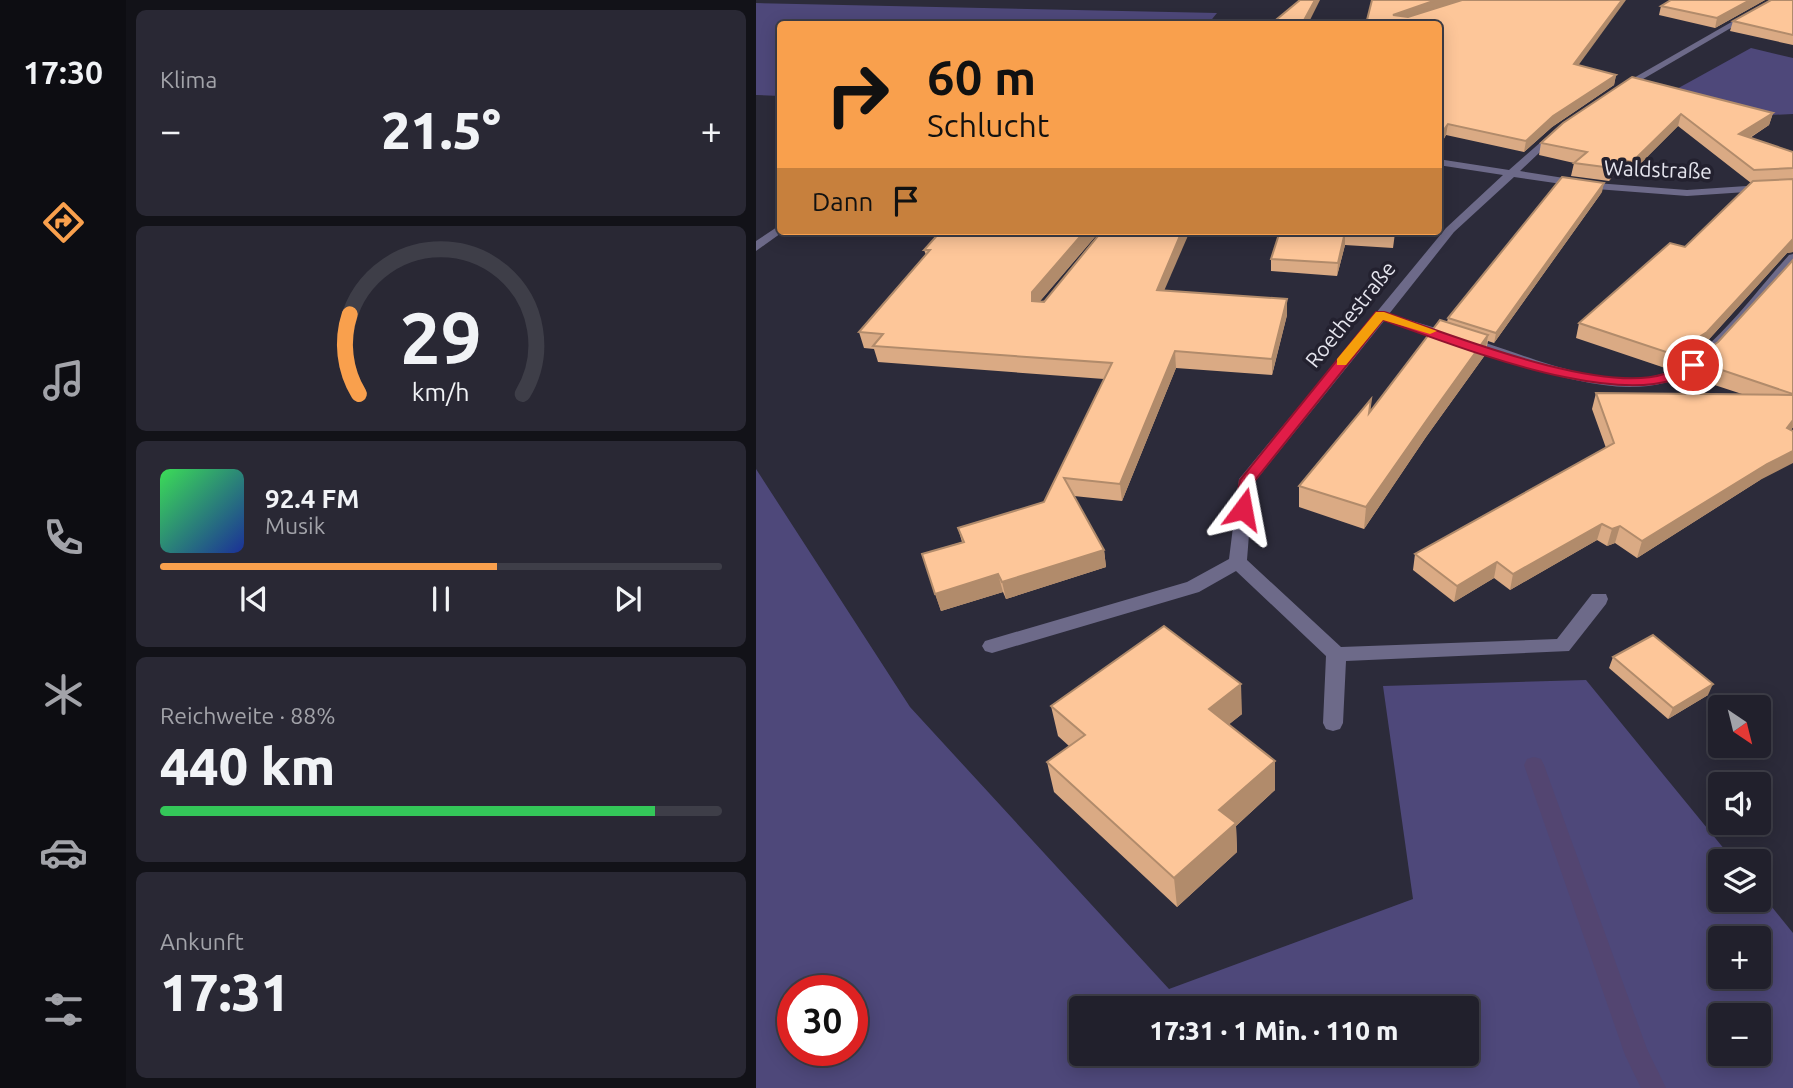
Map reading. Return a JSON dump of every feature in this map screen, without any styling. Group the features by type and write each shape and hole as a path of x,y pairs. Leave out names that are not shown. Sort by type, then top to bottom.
{"street":[{"path":"1609,95 1775,0"},
{"name":"Roethestraße","path":"1238,562 1245,483 1450,230 1509,173 1567,124"},
{"name":"Waldstraße","path":"1442,163 1596,186 1687,193 1793,186"},
{"path":"756,247 777,231"},
{"path":"1380,315 1528,365 1593,379 1626,381 1666,378 1693,365 1793,258"},
{"path":"992,646 1193,587 1238,562 1312,628 1336,654 1333,723"},
{"path":"1336,654 1562,646 1598,599"}],"shaded area":[{"path":"756,3 1217,13 1210,21 777,21 777,96 756,95"},
{"path":"1751,48 1793,58 1793,114 1751,116 1664,96"},
{"path":"756,469 910,707 1169,989 1413,899 1383,686 1586,680 1708,829 1708,835 1713,835 1724,849 1708,849 1708,912 1771,912 1771,906 1793,933 1793,1088 756,1088"}],"building":[{"path":"1300,0 1315,0 1304,21 1275,21"},
{"path":"1372,0 1436,0 1393,15 1408,17 1462,0 1622,0 1574,64 1616,75 1553,116 1526,141 1448,124 1442,132 1442,21 1367,21"},
{"path":"1671,0 1750,0 1717,18 1661,6"},
{"path":"1771,0 1793,0 1793,35 1733,21"},
{"path":"1632,77 1773,113 1739,134 1793,152 1793,168 1754,170 1681,114 1632,162 1619,159 1612,168 1574,163 1587,152 1541,143 1563,123"},
{"path":"1562,177 1604,183 1496,333 1448,318"},
{"path":"1793,179 1793,239 1707,332 1672,354 1579,323 1670,243 1685,247 1753,181"},
{"path":"937,235 1082,235 1032,292 1032,301 1044,302 1099,235 1180,235 1157,290 1287,299 1272,359 1175,351 1120,484 1064,478 1104,550 1002,582 998,574 935,594 922,554 964,542 958,528 1044,502 1112,363 873,346 883,334 859,332 930,250 924,250"},
{"path":"1279,235 1344,235 1338,263 1271,259"},
{"path":"1793,260 1793,394 1692,360 1718,342"},
{"path":"1440,320 1488,335 1366,507 1299,486 1371,399 1369,413"},
{"path":"1596,393 1793,395 1793,420 1787,428 1793,431 1793,451 1767,464 1642,541 1620,526 1612,529 1602,524 1513,574 1497,562 1457,586 1415,554 1614,443"},
{"path":"1164,626 1241,684 1209,709 1275,761 1219,810 1236,823 1174,878 1047,762 1085,735 1051,706"},
{"path":"1653,635 1713,684 1673,708 1613,657"}],"waterway":[{"path":"1534,765 1637,1055 1654,1088"}],"slow traffic":[{"path":"1342,362 1380,315 1430,331"}],"route":[{"path":"1243,509 1245,483 1380,315 1528,365 1593,379 1626,381 1666,378 1693,365"}]}
